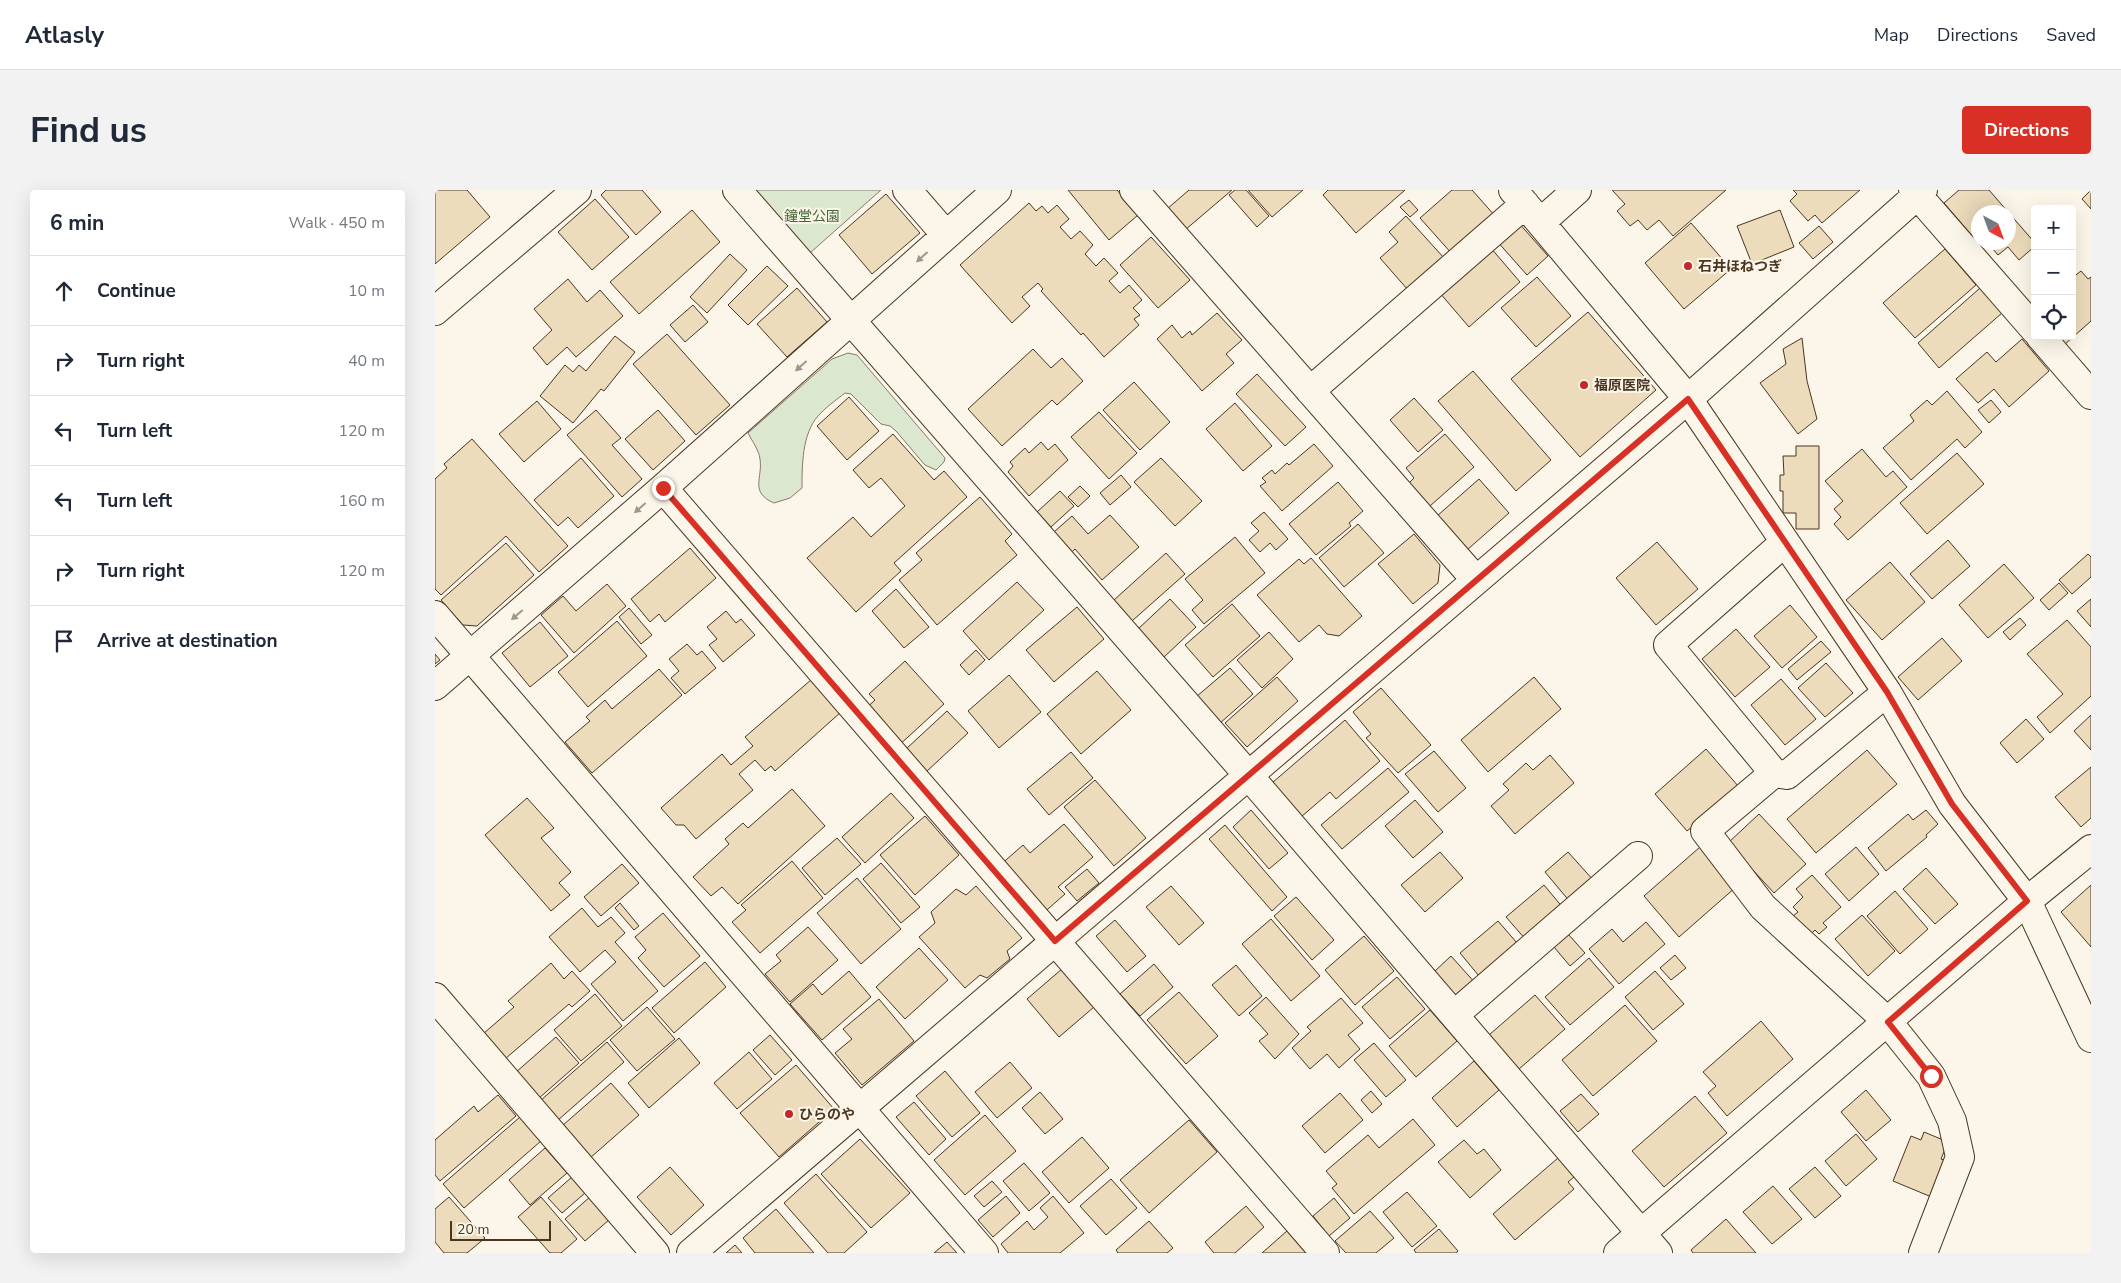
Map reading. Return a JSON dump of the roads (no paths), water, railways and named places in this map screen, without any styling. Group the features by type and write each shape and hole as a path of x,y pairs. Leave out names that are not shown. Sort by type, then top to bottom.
{"street":[{"path":"435,310 577,190"},
{"path":"737,190 1249,776 1650,1243"},
{"path":"907,190 947,235"},
{"path":"435,686 663,488 997,190"},
{"path":"1134,190 1476,580"},
{"path":"1310,391 1526,205 1577,190"},
{"path":"691,1253 1688,399 1918,192 2031,325"},
{"path":"1526,205 1688,399 1887,692 1952,804 2027,901 2091,1038"},
{"path":"2043,340 2091,395"},
{"path":"663,488 1325,1253"},
{"path":"1785,542 1668,645 1774,773 1787,776 1887,692"},
{"path":"435,615 984,1253"},
{"path":"1774,773 1705,831 1763,908 1888,1022 1931,1076 1952,1121 1960,1157 1923,1253"},
{"path":"1618,1253 1650,1243 1888,1022 2027,901 2091,850"},
{"path":"1454,1015 1638,856"},
{"path":"435,996 655,1253"}],"place":[{"name":"石井ほねつぎ","path":"1688,266"},
{"name":"福原医院","path":"1584,385"},
{"name":"ひらのや","path":"789,1114"}],"park label":[{"name":"鐘堂公園","path":"812,216"}]}
